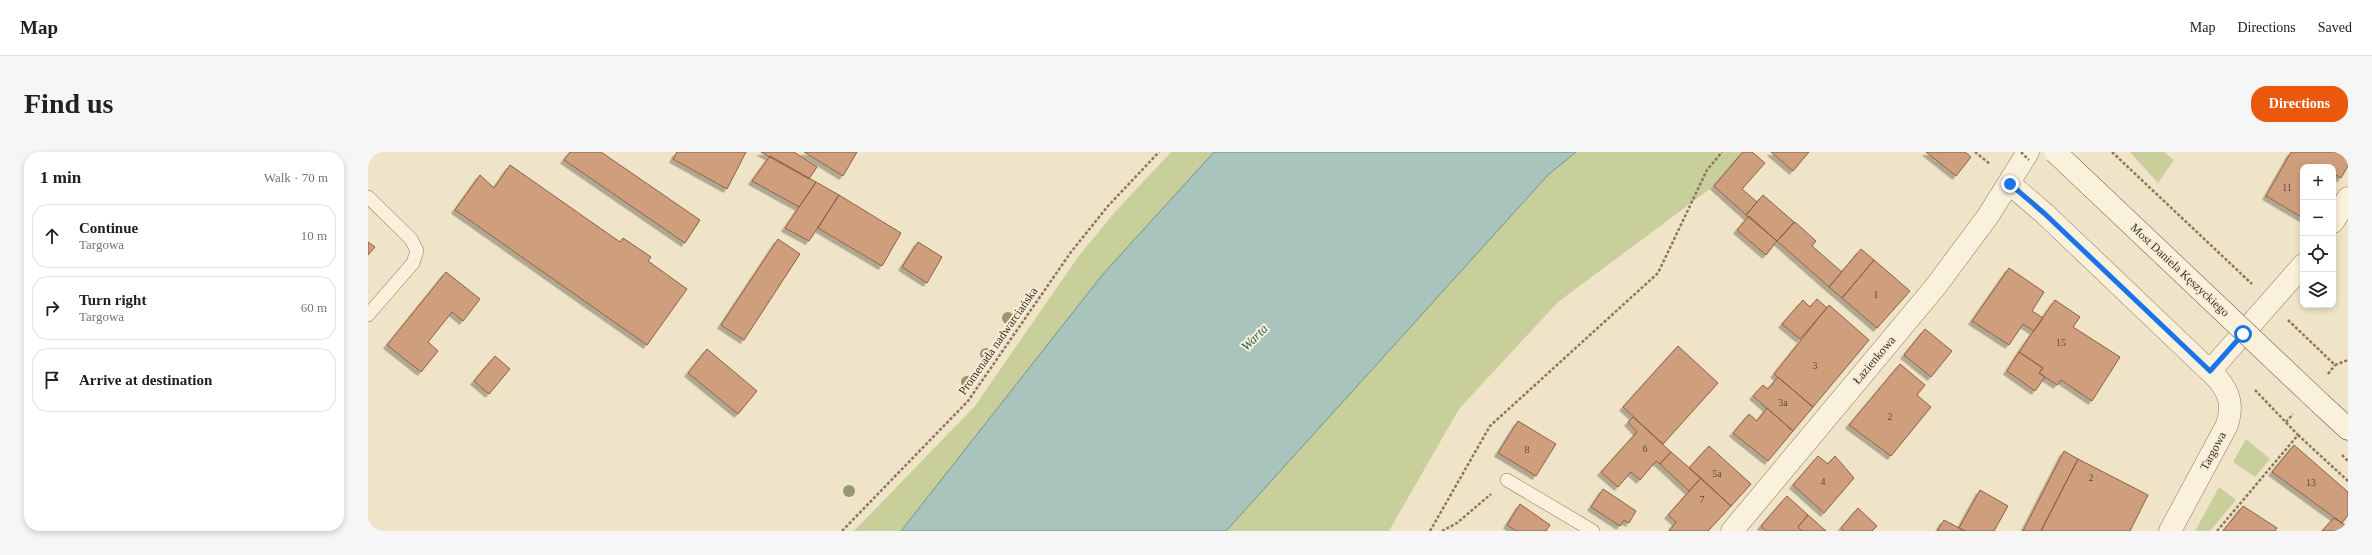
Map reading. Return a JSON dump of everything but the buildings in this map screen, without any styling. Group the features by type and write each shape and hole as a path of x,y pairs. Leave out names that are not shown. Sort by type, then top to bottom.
{"street":[{"name":"Łazienkowa","path":"1732,531 1936,286 1979,229 2003,176 2028,152"},
{"name":"Most Daniela Kęszyckiego","path":"2056,152 2348,429"},
{"name":"Targowa","path":"2003,176 2210,371 2230,398 2230,415 2221,436 2170,531"},
{"path":"2336,217 2348,198"},
{"path":"2210,371 2300,268"}],"lane":[{"path":"368,197 411,239 416,251 413,263 368,315"},
{"path":"1507,480 1593,531"}],"path":[{"name":"Promenada nadwarciańska","path":"842,531 968,401 1071,252 1108,206 1159,152"},
{"path":"1430,531 1490,426 1658,273 1707,170 1722,152"},
{"path":"1975,152 2003,176"},
{"path":"2112,152 2257,288"},
{"path":"2282,323 2287,318 2335,365 2348,360"},
{"path":"2253,388 2298,434 2348,481"},
{"path":"2217,531 2298,434"},
{"path":"1442,531 1457,523 1507,480"}],"green space":[{"path":"1171,152 1214,152 1103,274 901,531 854,531 975,406 1078,257 1115,212"},
{"path":"1576,152 1743,152 1714,186 1558,302 1459,409 1389,531 1226,531 1548,175"},
{"path":"2130,152 2164,152 2174,160 2158,183"},
{"path":"2246,439 2270,459 2255,477 2233,462"},
{"path":"2219,487 2236,500 2210,531 2195,531"}],"water":[{"name":"Warta","path":"1214,152 1576,152 1548,175 1226,531 901,531 1103,274"}],"route":[{"path":"2010,184 2045,214 2210,371 2243,334"}]}
